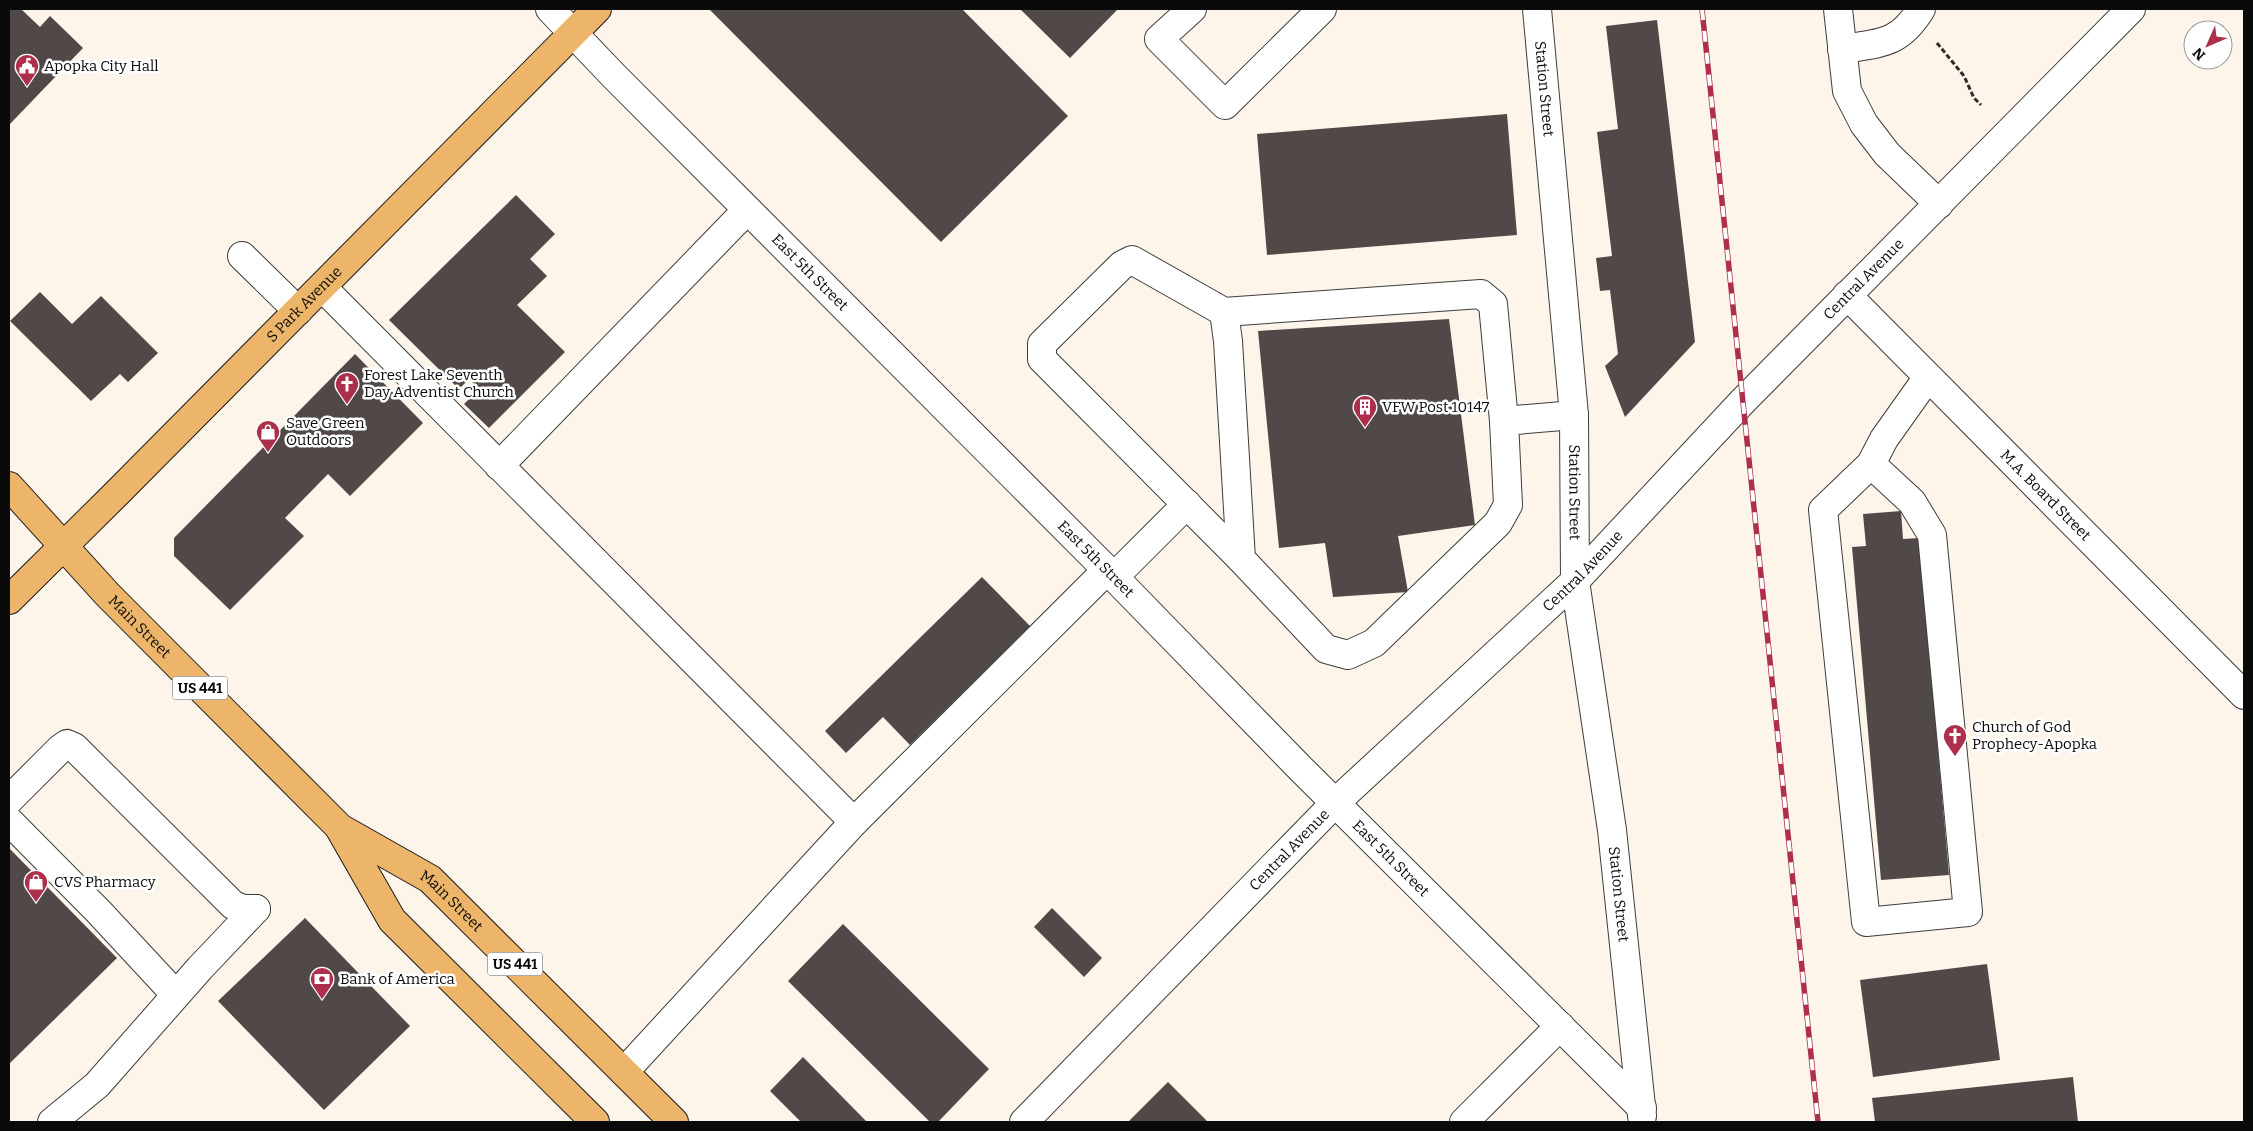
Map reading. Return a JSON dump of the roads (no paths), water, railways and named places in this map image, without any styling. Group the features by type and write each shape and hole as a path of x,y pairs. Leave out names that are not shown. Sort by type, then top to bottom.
{"main road":[{"name":"S Park Avenue","path":"9,600 597,9"},
{"name":"Main Street","path":"9,486 107,594 340,828 392,920 595,1122"},
{"name":"Main Street","path":"340,828 430,879 674,1122"}],"street":[{"name":"East 5th Street","path":"550,9 1560,1026 1642,1115"},
{"path":"1192,9 1159,40 1225,105 1322,9"},
{"name":"Station Street","path":"1537,9 1574,415 1575,581 1612,830 1642,1115"},
{"path":"1838,9 1847,91 1864,124 1887,154 1939,204"},
{"name":"Central Avenue","path":"1024,1122 1336,802 1575,581 1743,401 2131,9"},
{"path":"1842,49 1885,43 1900,35 1918,14"},
{"path":"499,466 748,210"},
{"path":"242,256 298,311"},
{"path":"1132,260 1224,312 1481,294 1493,304 1504,421 1508,505 1498,523 1374,643 1348,655 1326,649 1241,559 1042,359 1042,344 1122,265 1132,260"},
{"path":"322,287 854,822"},
{"name":"M.A. Board Street","path":"1847,295 2244,695"},
{"path":"1224,312 1228,341 1241,559"},
{"path":"1871,464 1912,502 1932,535 1968,912 1866,922 1823,510 1871,464 1884,439 1928,377"},
{"path":"1504,421 1574,415"},
{"path":"624,1072 854,822 1110,574 1187,504"},
{"path":"9,800 67,744 74,746 233,906 243,909 256,909 176,995 97,1085 57,1121"},
{"path":"9,821 99,912 176,995"},
{"path":"1464,1122 1560,1026"}],"railway":[{"path":"1702,9 1818,1122"}],"place":[{"name":"Apopka City Hall","path":"27,87"},
{"name":"Forest Lake Seventh Day Adventist Church","path":"347,405"},
{"name":"VFW Post 10147","path":"1365,428"},
{"name":"Save Green Outdoors","path":"268,453"},
{"name":"Church of God Prophecy-Apopka","path":"1955,757"},
{"name":"CVS Pharmacy","path":"36,903"},
{"name":"Bank of America","path":"322,1000"}]}
